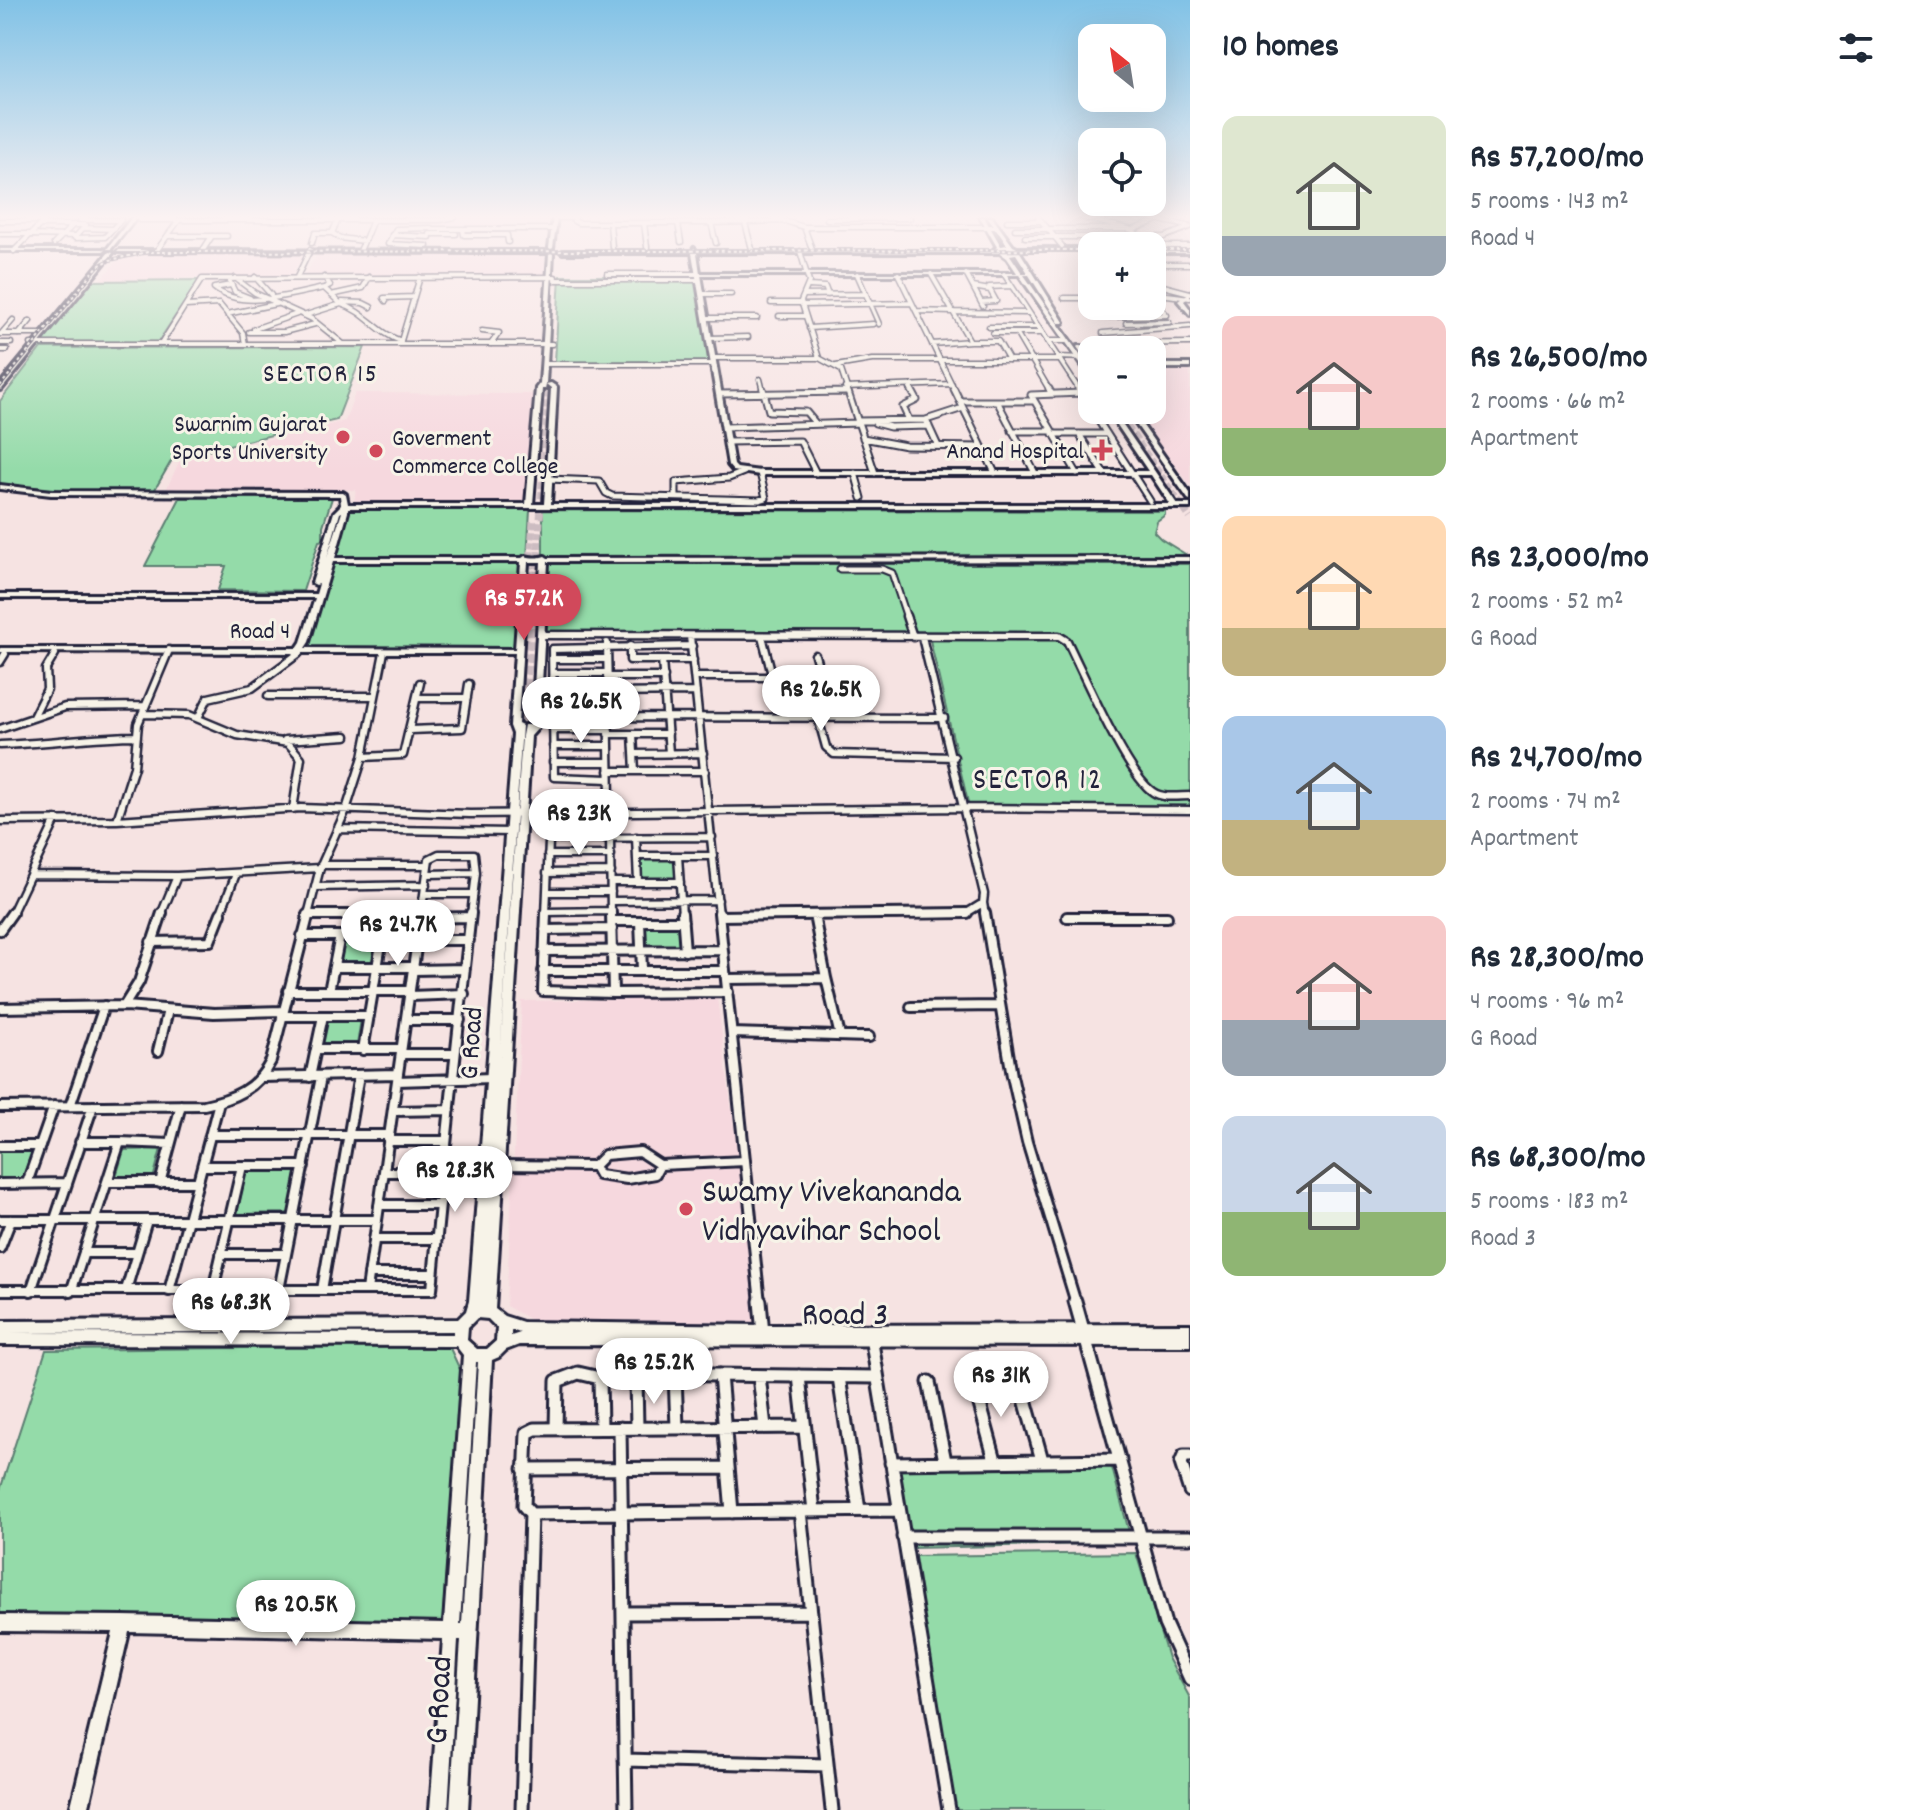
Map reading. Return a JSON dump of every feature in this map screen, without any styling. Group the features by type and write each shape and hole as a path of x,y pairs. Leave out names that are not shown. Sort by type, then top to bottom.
{"street":[{"path":"0,381 68,301"},
{"path":"161,344 189,301"},
{"path":"272,301 312,319 344,344"},
{"path":"304,316 351,301"},
{"path":"356,301 371,307 360,310"},
{"path":"400,342 413,301"},
{"path":"546,386 552,301"},
{"path":"703,301 732,467 744,472 1153,473"},
{"path":"947,301 970,341"},
{"path":"989,301 981,302 989,327 1009,360"},
{"path":"1021,301 1078,388"},
{"path":"1039,301 1078,355"},
{"path":"1048,301 1078,347"},
{"path":"186,306 217,303 246,333 284,332 315,324"},
{"path":"340,303 360,310 377,329 400,342"},
{"path":"771,303 912,303 995,473"},
{"path":"227,314 277,304"},
{"path":"801,304 819,358"},
{"path":"870,304 879,324"},
{"path":"916,311 1029,313"},
{"path":"246,333 297,314"},
{"path":"779,316 804,316"},
{"path":"706,318 757,318"},
{"path":"1166,319 1171,324"},
{"path":"0,334 13,320"},
{"path":"1124,320 1134,332"},
{"path":"19,334 30,321"},
{"path":"1126,323 1190,326"},
{"path":"809,328 873,324"},
{"path":"1103,333 1134,332 1171,324"},
{"path":"989,327 1038,327"},
{"path":"482,331 499,333 491,344"},
{"path":"245,344 246,333"},
{"path":"993,333 1042,333"},
{"path":"1016,333 1051,393"},
{"path":"0,334 42,334"},
{"path":"709,338 748,337"},
{"path":"932,344 998,341"},
{"path":"1047,341 1067,341"},
{"path":"0,343 11,343"},
{"path":"1166,343 1190,343"},
{"path":"33,344 549,344"},
{"path":"0,388 33,344"},
{"path":"547,364 819,358 841,370 875,473"},
{"path":"836,366 872,360 1078,358"},
{"path":"1166,366 1190,366"},
{"path":"760,379 769,411 806,412 816,424"},
{"path":"719,394 952,384"},
{"path":"529,506 539,388 546,386 554,387 547,506"},
{"path":"909,386 917,400 903,407 909,420"},
{"path":"1077,473 1031,394 1078,393"},
{"path":"960,401 1034,401"},
{"path":"997,401 1035,473"},
{"path":"868,421 890,427 927,423 963,408"},
{"path":"725,427 909,420 927,423"},
{"path":"927,423 938,446"},
{"path":"1101,424 1150,501"},
{"path":"1120,424 1175,506"},
{"path":"1139,424 1190,498"},
{"path":"795,425 796,440"},
{"path":"1012,431 1107,434"},
{"path":"1079,434 1104,473"},
{"path":"863,438 906,446 982,447"},
{"path":"727,442 796,440 804,446 816,473"},
{"path":"676,496 676,482 729,478 744,472"},
{"path":"548,479 599,481 606,493 612,496 764,500 760,473"},
{"path":"855,473 862,498"},
{"path":"0,487 56,493 345,495 345,512 327,559 305,642 252,688 208,698 198,718"},
{"path":"343,507 1190,506"},
{"path":"525,558 514,726 522,731 536,726 545,558"},
{"path":"327,559 1190,559"},
{"path":"840,569 882,569 892,573 918,637 944,718 984,894 1000,1006 1027,1142 1086,1335 1165,1624 1190,1679"},
{"path":"0,596 316,596"},
{"path":"541,635 1063,638 1145,784 1174,810"},
{"path":"607,636 610,797"},
{"path":"690,636 764,1335"},
{"path":"762,636 783,717"},
{"path":"630,646 631,677"},
{"path":"692,646 554,647 553,775 558,779 635,771 705,771"},
{"name":"Road 4","path":"1,655 299,650 519,653"},
{"path":"117,820 134,767 142,714 168,652"},
{"name":"Road 4","path":"1,655 168,652"},
{"path":"0,1107 219,1102 252,1087 262,1077 271,1061 320,867 346,810 363,757 383,653"},
{"path":"33,717 47,689 46,669 55,654"},
{"path":"815,655 820,673"},
{"path":"553,659 607,659"},
{"path":"630,660 693,660"},
{"path":"662,660 669,753"},
{"path":"695,677 834,672"},
{"path":"553,673 664,677"},
{"path":"363,757 402,756 420,683"},
{"path":"410,730 462,728 469,684"},
{"path":"553,687 631,693 696,692"},
{"path":"631,693 632,717"},
{"path":"268,696 375,696"},
{"path":"417,698 467,698"},
{"path":"553,700 608,701"},
{"path":"1,729 65,707 145,706"},
{"path":"142,714 183,714 237,735 283,740 346,736"},
{"path":"553,716 944,718"},
{"path":"818,718 826,747 834,754 954,757"},
{"path":"553,730 668,734"},
{"name":"G Road","path":"488,1313 522,731"},
{"path":"633,734 635,771"},
{"path":"0,745 39,744 90,736 137,736"},
{"path":"283,740 301,758 293,809"},
{"path":"553,746 609,746"},
{"path":"634,754 703,753"},
{"path":"553,762 609,762"},
{"path":"1158,794 1190,796"},
{"path":"0,821 117,820 293,809 410,814 962,808 1190,810"},
{"name":"G Road","path":"464,1327 476,1301 510,832 517,814"},
{"path":"0,930 56,820"},
{"path":"337,829 510,832"},
{"path":"636,837 638,882"},
{"path":"712,837 553,838 549,841 543,971 545,992 728,992"},
{"path":"610,838 613,993"},
{"path":"0,1290 71,1292 432,1290 445,1141 455,1079 455,1054 476,873 474,854 434,855 428,870 367,1290"},
{"path":"548,855 611,855"},
{"path":"637,856 714,856"},
{"path":"678,856 685,951"},
{"path":"30,875 177,876 320,867 476,873"},
{"path":"547,873 611,872"},
{"path":"151,942 210,941 236,874"},
{"path":"124,1006 131,999 142,976 151,942 177,876"},
{"path":"611,892 638,882 680,882"},
{"path":"315,887 473,894"},
{"path":"547,892 611,892 681,900 718,900"},
{"path":"720,916 965,914 983,903"},
{"path":"546,912 612,911"},
{"path":"307,915 470,917"},
{"path":"363,1050 386,915"},
{"path":"814,915 840,1036"},
{"path":"1067,917 1167,917"},
{"path":"545,930 640,921 683,921"},
{"path":"640,921 642,970"},
{"path":"302,936 382,936"},
{"path":"329,991 340,936"},
{"path":"417,940 469,940"},
{"path":"544,951 723,950"},
{"path":"334,967 465,969"},
{"path":"543,971 642,970 826,978"},
{"path":"288,991 464,994"},
{"path":"70,1106 104,1006"},
{"path":"0,1008 124,1006 369,1016"},
{"path":"911,1007 1000,1006"},
{"path":"158,1051 168,1010"},
{"path":"310,1077 323,1016"},
{"path":"407,1020 460,1020"},
{"path":"732,1033 869,1037"},
{"path":"316,1049 455,1054"},
{"path":"262,1077 359,1075 492,1078"},
{"path":"322,1290 359,1075"},
{"path":"279,1290 321,1077"},
{"path":"169,1291 219,1102"},
{"path":"160,1183 181,1105"},
{"path":"27,1183 54,1106"},
{"path":"31,1291 93,1106"},
{"path":"393,1111 450,1110"},
{"path":"210,1135 349,1135 445,1141"},
{"path":"80,1142 170,1144"},
{"path":"71,1292 120,1142"},
{"path":"0,1146 40,1146"},
{"path":"498,1165 594,1166 605,1155 640,1152 655,1158 660,1165"},
{"path":"660,1165 745,1161"},
{"path":"594,1166 599,1175 615,1179 655,1174 660,1165"},
{"path":"202,1166 304,1166"},
{"path":"213,1290 242,1166"},
{"path":"384,1172 443,1172"},
{"path":"108,1182 198,1182"},
{"path":"0,1184 67,1183"},
{"path":"379,1205 440,1205"},
{"path":"0,1220 377,1220"},
{"path":"0,1248 11,1220"},
{"path":"126,1290 147,1220"},
{"path":"374,1239 437,1239"},
{"path":"84,1253 137,1253"},
{"path":"221,1254 286,1254"},
{"path":"369,1274 431,1274"},
{"path":"0,1339 464,1327 488,1313 501,1321 505,1333 500,1346 478,1354 464,1327"},
{"name":"Road 3","path":"501,1321 523,1328 764,1335"},
{"path":"0,1327 464,1327"},
{"name":"Road 3","path":"500,1346 519,1339 1086,1335 1190,1330"},
{"path":"871,1335 949,1810"},
{"name":"Road 3","path":"1086,1335 1190,1340"},
{"name":"G Road","path":"439,1810 478,1354"},
{"name":"G Road","path":"459,1810 470,1632 478,1354"},
{"path":"556,1429 557,1381 574,1374 594,1374 600,1378 601,1428"},
{"path":"675,1375 677,1428"},
{"path":"720,1375 732,1512"},
{"path":"637,1428 637,1376 877,1377"},
{"path":"759,1376 765,1427"},
{"path":"799,1376 814,1511"},
{"path":"839,1377 859,1510"},
{"path":"1019,1378 1042,1460"},
{"path":"929,1382 945,1461"},
{"path":"975,1386 995,1460"},
{"path":"804,1427 535,1429 527,1433 524,1509 531,1514 898,1510"},
{"path":"620,1428 626,1810"},
{"path":"1190,1456 1184,1456 1181,1463 1190,1491"},
{"path":"891,1463 1120,1460"},
{"path":"524,1469 727,1468"},
{"path":"800,1511 832,1810"},
{"path":"522,1810 531,1514"},
{"path":"903,1537 1190,1537"},
{"path":"623,1613 811,1612"},
{"path":"0,1623 470,1632"},
{"path":"79,1810 123,1624"},
{"path":"625,1760 827,1765"}],"shaded area":[{"path":"1166,367 1190,367 1190,485 1144,424 1166,424"},
{"name":"Goverment Commerce College","path":"355,393 535,394 526,503 354,502 356,490 167,488 180,460 345,421"},
{"path":"717,998 760,1325 533,1321 506,1306 522,1001"}],"green space":[{"path":"75,301 185,301 156,345 40,345"},
{"path":"559,301 700,301 709,361 555,362"},
{"path":"365,347 337,420 173,458 154,491 79,491 0,484 0,401 41,348"},
{"path":"180,498 332,498 323,526 323,540 319,541 303,591 218,590 226,566 145,566"},
{"path":"346,510 530,510 527,558 333,558"},
{"path":"543,510 1165,511 1165,515 1157,521 1154,532 1190,557 543,557"},
{"path":"525,562 521,646 503,651 307,649 330,564"},
{"path":"544,564 1190,564 1190,810 970,811 929,636 538,634"},
{"path":"642,857 675,857 677,881 642,881"},
{"path":"645,923 680,923 682,949 646,949"},
{"path":"344,941 376,941 372,963 340,963"},
{"path":"361,1019 357,1045 322,1045 327,1020"},
{"path":"0,1149 33,1149 22,1179 0,1180"},
{"path":"161,1149 153,1179 115,1180 124,1150"},
{"path":"297,1170 289,1213 237,1214 246,1171"},
{"path":"449,1346 461,1372 442,1626 0,1615 0,1490 46,1350"},
{"path":"1111,1464 1132,1543 911,1548 896,1468"},
{"path":"1136,1553 1168,1658 1190,1698 1190,1810 953,1810 910,1556"}],"tunnel":[{"path":"534,618 548,389"},
{"path":"1126,424 1190,518"},
{"path":"526,618 533,521"},
{"path":"518,726 526,616"},
{"path":"527,727 534,616"}],"railway":[{"path":"0,386 69,301"}],"place":[{"name":"Swarnim Gujarat Sports University","path":"343,437"},
{"name":"Anand Hospital","path":"1102,450"},
{"name":"Goverment Commerce College","path":"376,451"},
{"name":"Swamy Vivekananda Vidhyavihar School","path":"686,1209"}],"district":[{"name":"SECTOR 15","path":"321,372"},
{"name":"SECTOR 12","path":"1038,778"}]}
